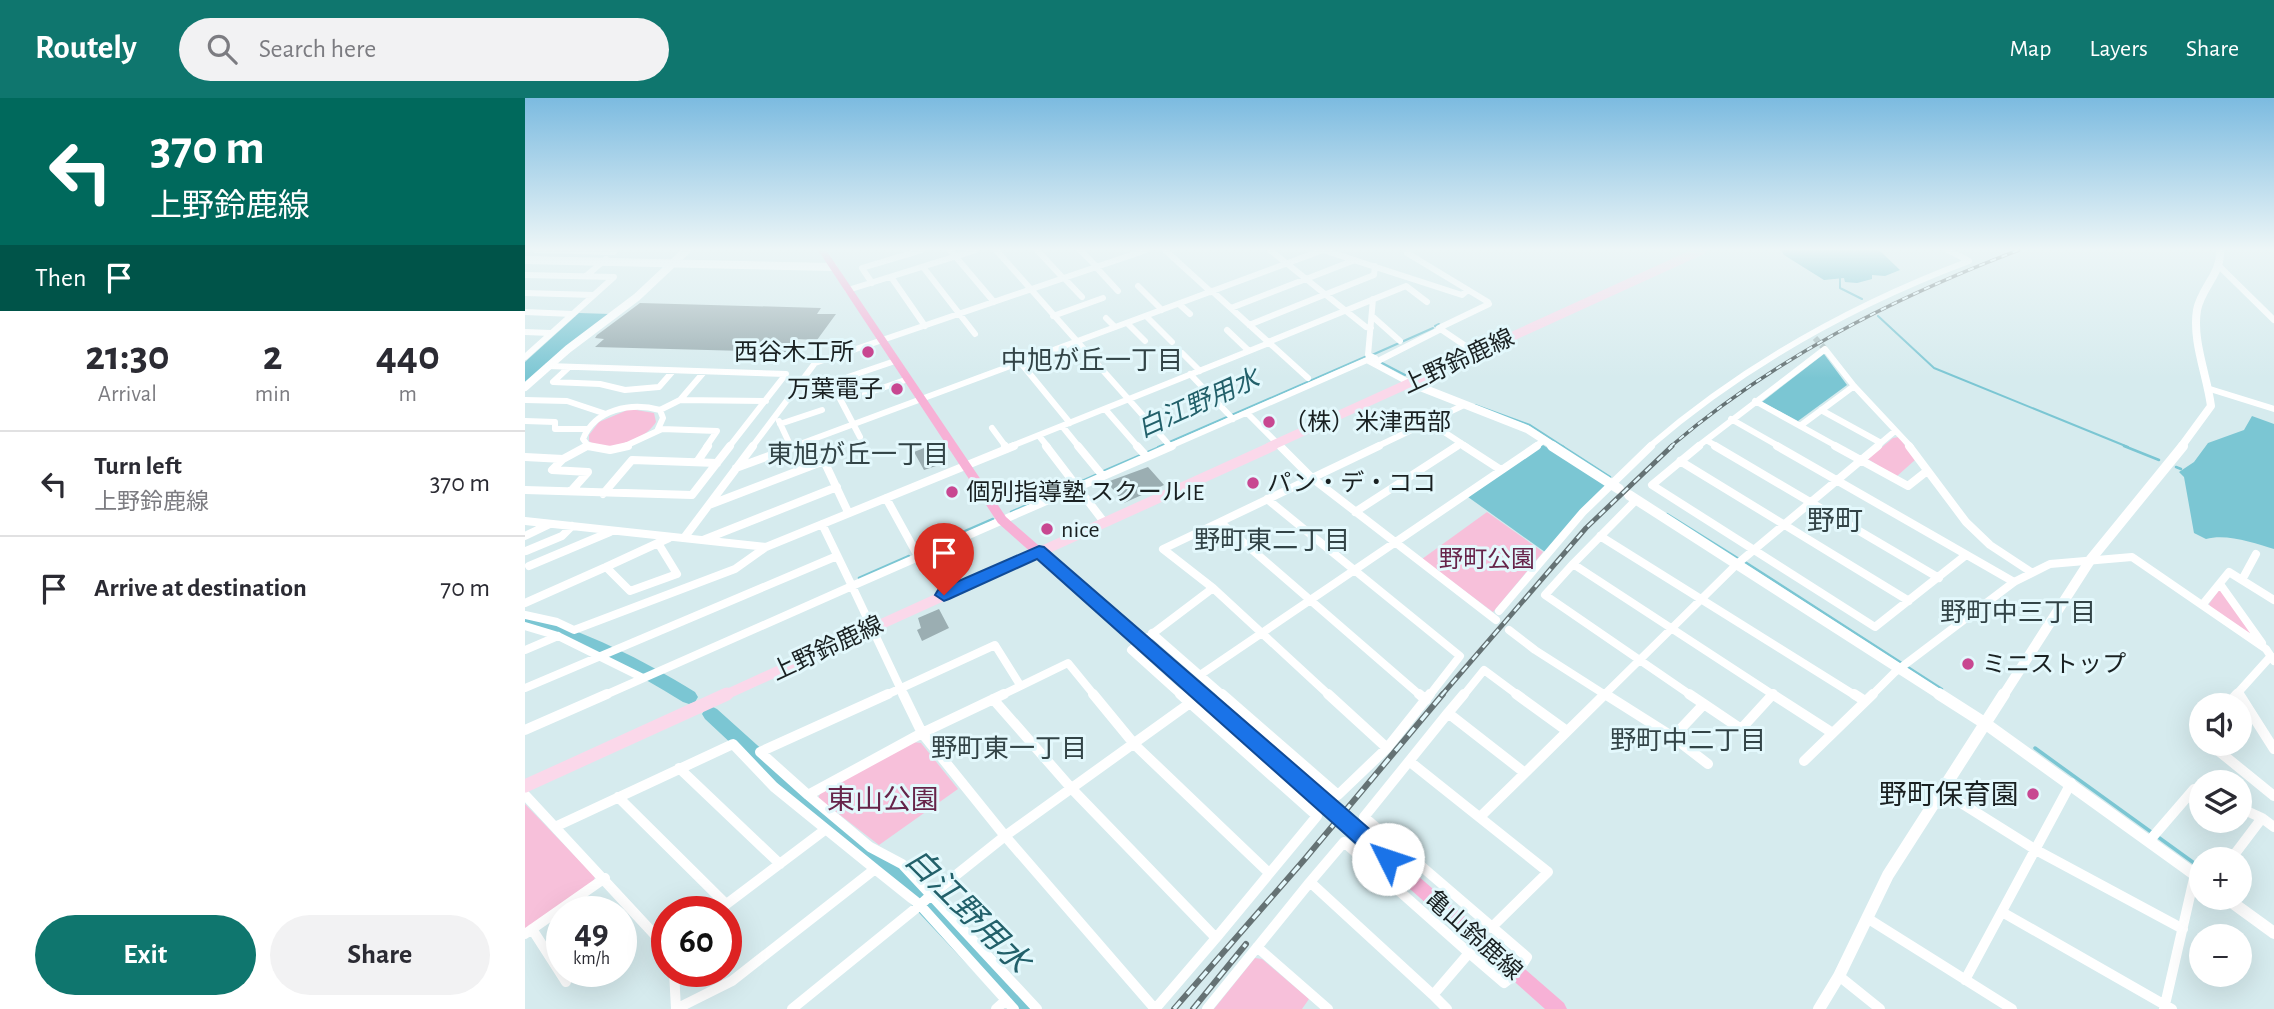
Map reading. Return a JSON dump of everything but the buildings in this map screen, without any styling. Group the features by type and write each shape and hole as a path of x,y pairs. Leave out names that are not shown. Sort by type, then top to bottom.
{"main road":[{"name":"亀山鈴鹿線","path":"850,293 1002,520 1147,640 1557,1009"},
{"name":"上野鈴鹿線","path":"525,786 1609,293"}],"street":[{"path":"525,293 594,295"},
{"path":"526,355 597,293"},
{"path":"525,387 642,293"},
{"path":"902,293 925,326"},
{"path":"943,293 975,334"},
{"path":"986,293 994,302"},
{"path":"684,538 815,363 1021,293"},
{"path":"1034,293 1168,444"},
{"path":"1078,293 1082,297"},
{"path":"1144,293 1162,310"},
{"path":"736,468 1208,293"},
{"path":"1214,293 1312,382"},
{"path":"1231,308 1271,293"},
{"path":"1322,293 1366,327 1371,328"},
{"path":"1249,325 1331,293"},
{"path":"525,615 557,622 574,630 736,569 766,547 848,512 1389,293"},
{"path":"1415,293 1427,302"},
{"path":"525,730 1168,444 1231,417 1247,413 1367,360 1377,362 1489,304 1472,293"},
{"path":"1247,413 1312,478 1497,615 1573,523 1692,412 1765,362 1888,293"},
{"path":"1819,1009 1839,976 1888,875 2091,559 2211,406 2210,389 2196,329 2196,315 2203,293"},
{"path":"2246,293 2274,320"},
{"path":"1053,316 1103,298"},
{"path":"1373,299 1368,355 1377,362 1411,383 1510,421 1545,440 1615,486"},
{"path":"1179,304 1190,314"},
{"path":"525,312 573,314"},
{"path":"1146,316 1172,342"},
{"path":"1372,316 1400,341"},
{"path":"1106,318 1115,327"},
{"path":"1127,323 1145,341"},
{"path":"1441,329 1476,353"},
{"path":"1227,330 1249,351"},
{"path":"525,332 551,333"},
{"path":"1966,555 1875,627 1652,485 1731,419 1825,349 1977,534 2031,572"},
{"path":"1182,353 1200,370"},
{"path":"848,377 895,360"},
{"path":"1020,362 1101,474"},
{"path":"525,490 692,495 786,374 548,366"},
{"path":"568,368 554,382 600,384 625,390 659,387 673,371"},
{"path":"586,446 583,439 587,429 606,414 637,405 660,410 680,400 704,372"},
{"path":"1190,374 1231,417"},
{"path":"865,394 908,379"},
{"path":"1800,426 1854,386"},
{"path":"2210,389 2274,409"},
{"path":"838,395 860,437"},
{"path":"525,400 572,401 594,407 606,414"},
{"path":"680,400 766,401"},
{"path":"1755,401 1908,486 1927,471"},
{"path":"1387,748 1213,588 1163,549 1464,405"},
{"path":"1105,409 1145,455"},
{"path":"571,491 588,472 552,470 563,459 586,446 601,450 618,449 637,443 658,429 663,418 660,410"},
{"path":"780,424 822,410"},
{"path":"1821,410 1881,443"},
{"path":"776,414 791,447"},
{"path":"1731,419 2014,582"},
{"path":"525,421 555,422 555,429 587,429"},
{"path":"1429,422 1501,470"},
{"path":"992,428 1007,449"},
{"path":"658,429 717,431 697,462"},
{"path":"1480,817 1740,562 1895,431"},
{"path":"1039,436 1104,522"},
{"path":"1200,675 1545,440"},
{"path":"1706,440 1939,578"},
{"path":"1355,512 1461,443"},
{"path":"525,457 563,459"},
{"path":"603,494 632,460 717,463"},
{"path":"709,505 824,461 848,512"},
{"path":"1680,461 1909,601"},
{"path":"702,540 837,486"},
{"path":"886,498 918,556"},
{"path":"1773,694 1741,729 1545,596 1633,498 1904,666 2071,783 2153,836 2189,868"},
{"path":"822,524 922,733 1005,836 1155,1009 1317,816 1387,748 1460,656 1267,499"},
{"path":"525,521 766,547"},
{"path":"1220,522 1426,701"},
{"path":"525,536 550,524"},
{"path":"526,551 562,537 572,526"},
{"path":"529,566 614,531"},
{"path":"1600,536 1865,701"},
{"path":"525,603 672,537"},
{"path":"606,567 630,591 677,574 659,543"},
{"path":"2243,578 2256,554"},
{"path":"525,688 837,556"},
{"path":"1804,761 1831,732 1904,666 2014,582 2050,564 2132,557 2203,604 2270,655"},
{"path":"1573,564 1831,732"},
{"path":"2203,604 2229,572 2243,578 2274,600"},
{"path":"2220,584 2270,655"},
{"path":"1213,588 1131,650 1317,816"},
{"path":"525,626 558,636 649,675"},
{"path":"1509,630 1535,650 1673,737 1708,764"},
{"path":"525,650 558,636"},
{"path":"1147,640 1200,675 1338,795"},
{"path":"880,864 870,847 760,752 995,645 1020,685"},
{"path":"2270,655 2238,692 2274,748"},
{"path":"808,795 922,733 1068,663 1135,745 1269,873"},
{"path":"1207,1009 1484,670 1567,731"},
{"path":"993,699 1072,789 1216,938"},
{"path":"792,1009 1005,836 1190,703"},
{"path":"1673,737 1705,704"},
{"path":"1448,712 1525,774"},
{"path":"557,826 733,744 774,787 826,829 880,864 926,900 1037,1009"},
{"path":"2225,756 2274,796"},
{"path":"1409,761 1548,872 1491,928"},
{"path":"679,768 780,864"},
{"path":"1965,980 2071,783"},
{"path":"1942,791 2036,850 2183,929"},
{"path":"525,795 557,826 651,930"},
{"path":"2153,836 2189,795"},
{"path":"618,797 718,896"},
{"path":"2252,813 2274,827"},
{"path":"1344,842 1503,983 1513,969 1527,957 1364,817"},
{"path":"2240,847 2262,818"},
{"path":"737,896 826,829"},
{"path":"675,987 676,1009 732,981 880,864 902,864 1005,1006"},
{"path":"546,955 528,931 605,878"},
{"path":"1310,882 1447,1009"},
{"path":"2002,912 2167,1008 2189,908"},
{"path":"2242,910 2274,933"},
{"path":"1867,918 2012,1009"},
{"path":"1257,947 1328,1009"},
{"path":"1433,995 1469,953"},
{"path":"1839,976 1880,1009"}],"green space":[{"path":"630,409 654,413 656,422 644,435 616,446 606,447 589,441 589,435 599,422"},
{"path":"1899,437 1915,460 1896,477 1868,459 1893,438"},
{"name":"野町公園","path":"1487,512 1543,552 1493,612 1422,559"},
{"path":"2219,590 2223,591 2255,638 2211,608 2209,604"},
{"name":"東山公園","path":"912,742 921,743 958,789 879,845 818,798 821,792"},
{"path":"525,804 595,877 593,882 573,896 546,896 546,914 525,929"},
{"path":"1255,958 1262,959 1309,999 1302,1009 1214,1009"}],"water":[{"path":"579,313 610,314 525,384 525,362"},
{"path":"1824,354 1847,385 1798,421 1762,402"},
{"path":"2252,416 2274,424 2274,549 2231,538 2206,539 2194,533 2184,477 2179,472 2194,462 2208,443 2244,430"},
{"path":"1543,445 1606,485 1545,552 1468,497"}],"waterway":[{"path":"1849,293 1862,299"},
{"path":"1878,316 1934,368 2128,447"},
{"name":"白江野用水","path":"1435,326 1439,324"},
{"name":"白江野用水","path":"1372,355 1433,328"},
{"name":"白江野用水","path":"1158,447 1367,356"},
{"path":"1382,363 1405,375"},
{"path":"1475,405 1530,425 1564,447"},
{"name":"白江野用水","path":"1104,471 1162,446"},
{"path":"1562,446 1610,477"},
{"path":"2124,446 2159,460"},
{"path":"2176,467 2181,469"},
{"name":"白江野用水","path":"1078,483 1098,474"},
{"name":"白江野用水","path":"1011,512 1072,485"},
{"path":"1667,514 1739,559"},
{"name":"白江野用水","path":"924,549 993,519"},
{"name":"白江野用水","path":"859,578 909,556"},
{"path":"1745,562 1942,689"},
{"name":"白江野用水","path":"525,622 547,627 589,643 689,697"},
{"name":"白江野用水","path":"711,714 817,811 898,876 1025,1009"},
{"path":"2035,748 2189,859"}],"tunnel":[{"path":"1815,338 1825,349"}],"railway":[{"path":"1670,447 1709,415 1792,359 1880,310 1918,293"},
{"path":"1441,696 1586,528 1672,446"},
{"path":"1174,1009 1443,694"},
{"path":"1193,1009 1246,944"}],"place":[{"name":"西谷木工所","path":"868,352"},
{"name":"万葉電子","path":"897,389"},
{"name":"（株）米津西部","path":"1269,422"},
{"name":"パン・デ・ココ","path":"1253,483"},
{"name":"個別指導塾 スクールIE","path":"952,492"},
{"name":"nice","path":"1047,529"},
{"name":"ミニストップ","path":"1968,664"},
{"name":"野町保育園","path":"2033,794"}],"district":[{"name":"中旭が丘一丁目","path":"1092,360"},
{"name":"東旭が丘一丁目","path":"858,454"},
{"name":"野町","path":"1835,520"},
{"name":"野町東二丁目","path":"1272,540"},
{"name":"野町中三丁目","path":"2018,612"},
{"name":"野町中二丁目","path":"1688,740"},
{"name":"野町東一丁目","path":"1009,748"}],"route":[{"path":"944,595 1039,552 1388,859"}]}
